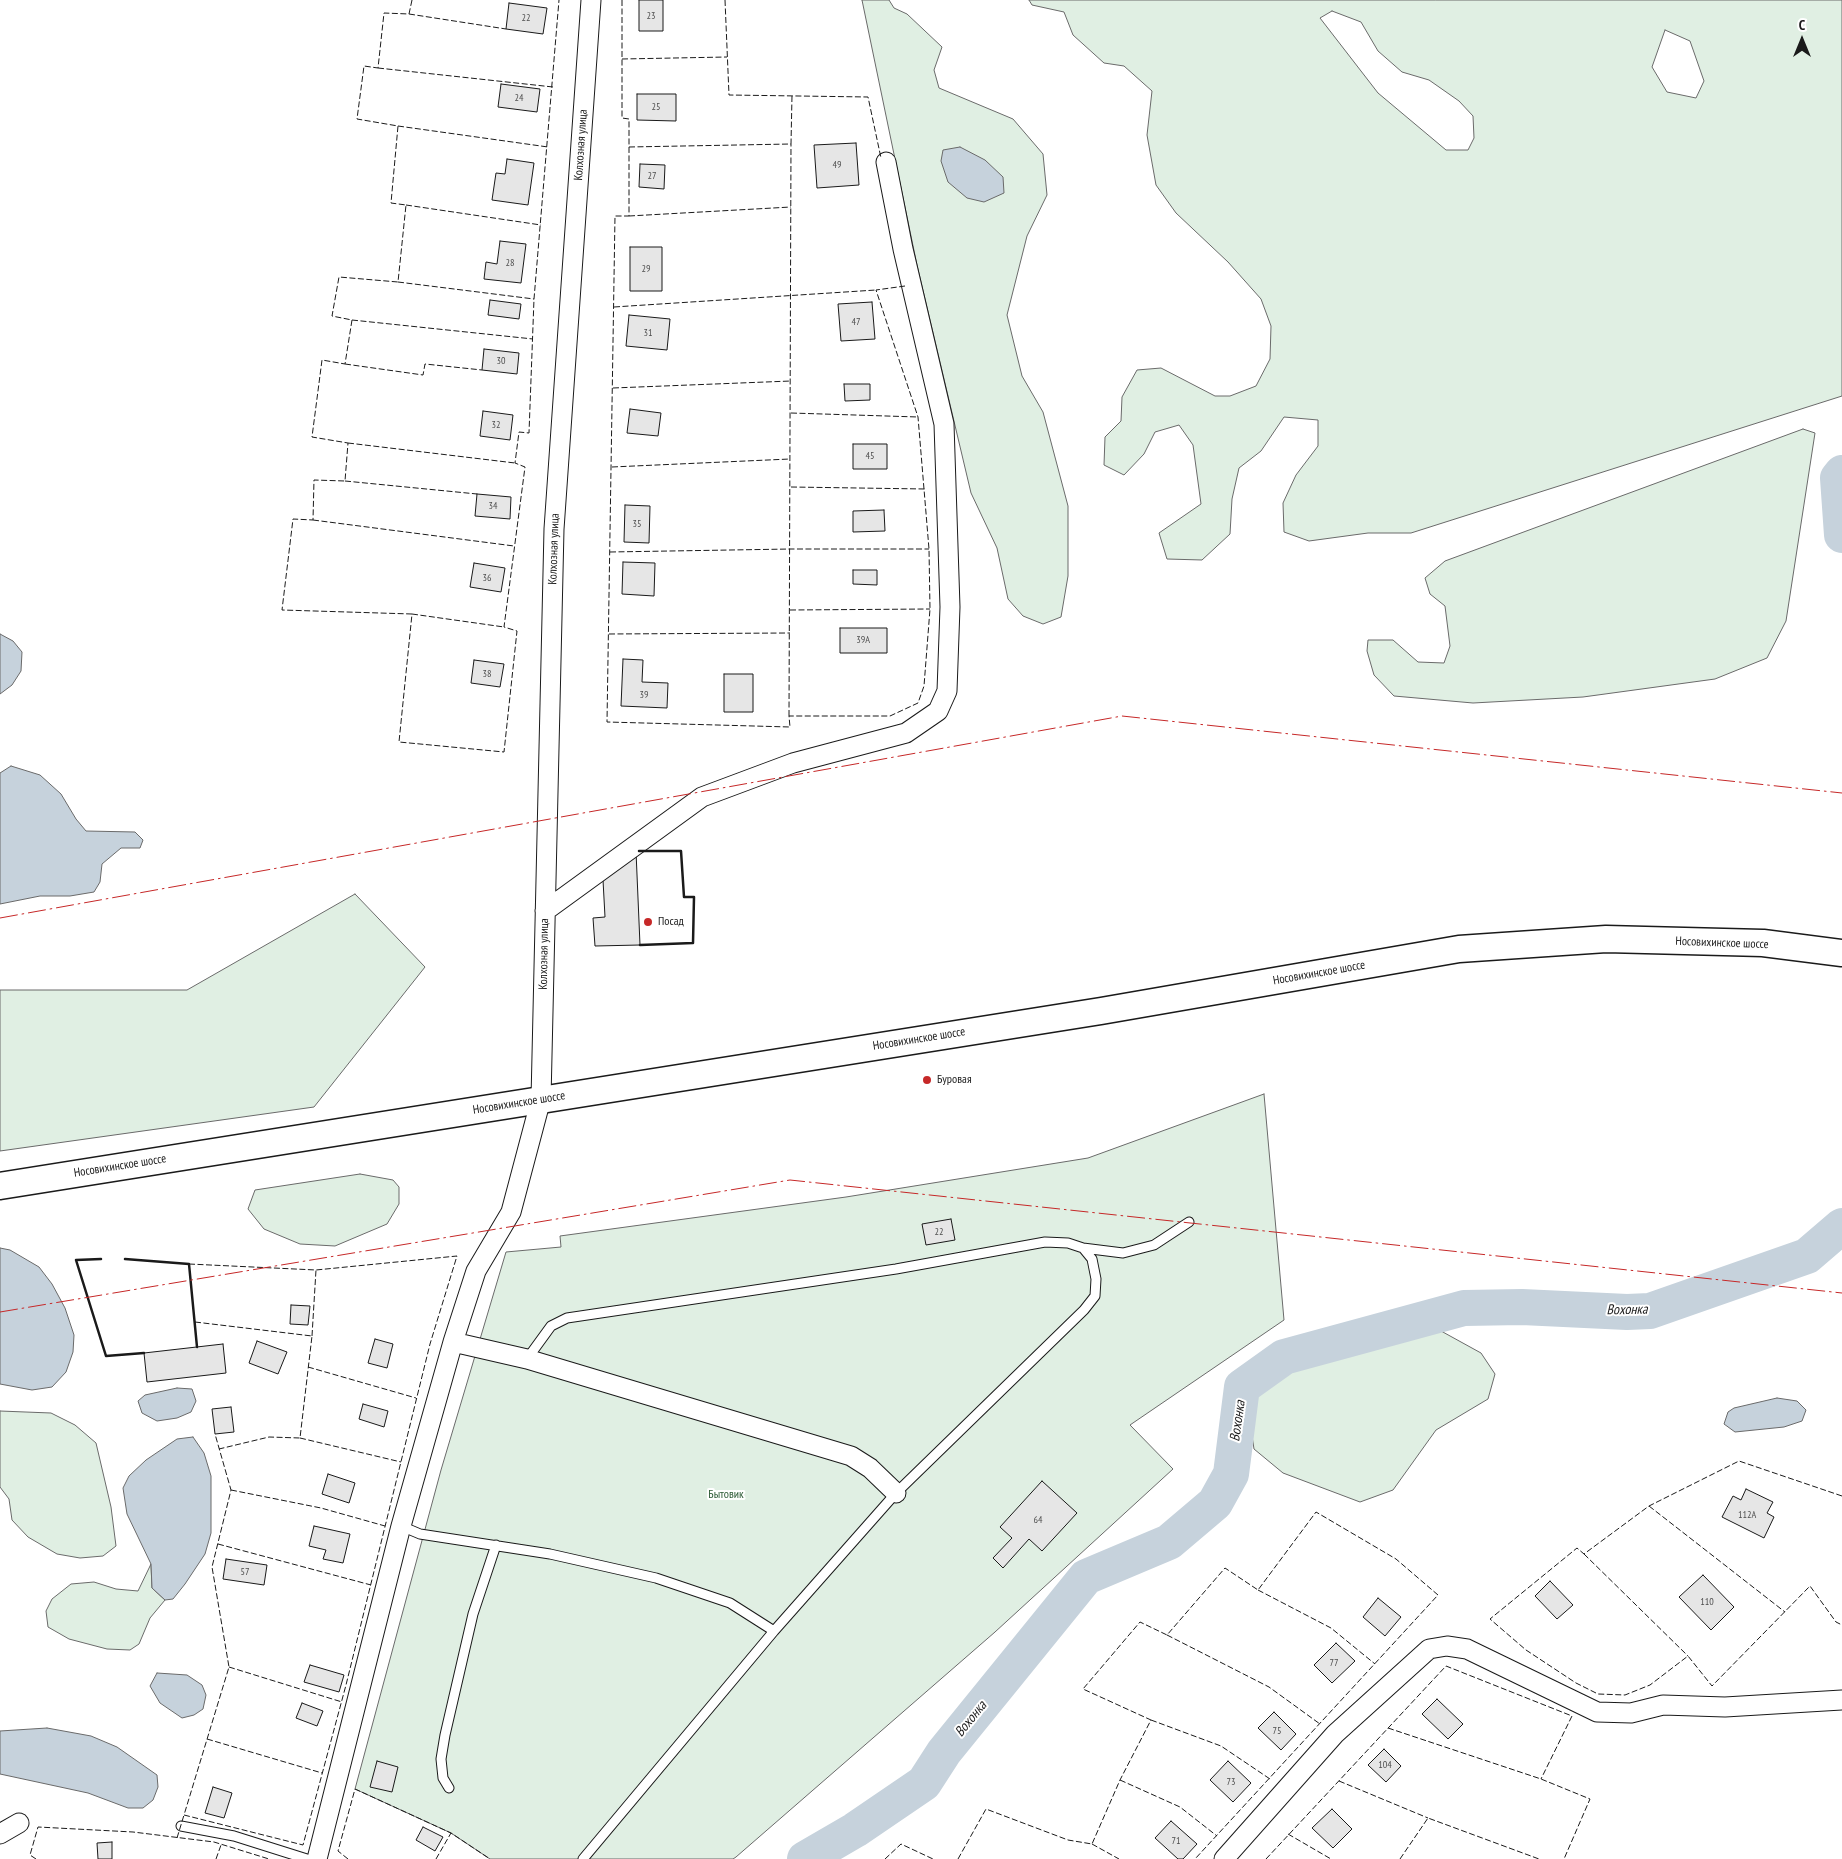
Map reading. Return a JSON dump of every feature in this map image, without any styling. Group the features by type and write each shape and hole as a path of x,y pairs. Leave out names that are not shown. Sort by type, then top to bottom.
{"main road":[{"name":"Носовихинское шоссе","path":"0,1186 1101,1011 1459,949 1606,939 1763,943 1842,953"}],"street":[{"name":"Колхозная улица","path":"317,1859 401,1526 453,1342 476,1270 511,1212 541,1099 554,529 590,0"},
{"path":"546,911 702,797 792,763 906,733 938,711 944,698 946,691 950,607 944,424 903,249 886,162"},
{"path":"453,1342 527,1359 851,1456 870,1468 896,1493"},
{"path":"1224,1859 1335,1734 1429,1648 1447,1646 1467,1648 1597,1712 1631,1713 1663,1705 1725,1707 1842,1700"},
{"path":"0,1834 19,1823"}],"lane":[{"path":"527,1359 551,1326 567,1318 896,1269 1045,1242 1068,1243 1083,1248 1123,1252 1154,1245 1189,1222"},
{"path":"583,1859 774,1630 896,1493 1084,1310 1095,1296 1096,1279 1092,1259 1083,1248"},
{"path":"401,1526 420,1534 550,1554 656,1578 730,1603 774,1630"},
{"path":"449,1788 443,1778 441,1759 444,1735 473,1614 496,1545"},
{"path":"181,1826 234,1836 307,1859"}],"green space":[{"path":"862,0 889,0 894,8 907,14 942,47 934,70 939,88 1013,119 1043,154 1047,195 1027,236 1007,315 1022,376 1043,412 1068,506 1068,576 1061,617 1043,624 1023,616 1008,599 997,548 971,493 917,265"},
{"path":"1029,0 1842,0 1842,396 1411,533 1368,533 1309,541 1284,532 1283,503 1296,475 1318,446 1318,420 1284,417 1261,451 1239,468 1232,499 1230,534 1202,560 1167,559 1159,533 1201,504 1193,445 1179,425 1155,432 1144,454 1124,475 1104,465 1105,437 1121,421 1122,397 1137,370 1161,368 1215,396 1230,396 1256,386 1270,359 1271,326 1261,299 1228,262 1176,213 1156,185 1147,135 1152,91 1124,66 1104,63 1073,35 1064,12 1032,5","holes":["1332,11 1361,22 1378,51 1402,72 1429,80 1459,101 1473,116 1474,138 1468,150 1446,150 1378,93 1320,18","1665,30 1690,41 1704,81 1696,98 1667,92 1652,67"]},
{"path":"1803,429 1815,433 1786,621 1767,658 1715,679 1583,697 1473,703 1394,696 1374,675 1367,651 1368,640 1393,640 1418,662 1444,663 1450,646 1445,606 1430,594 1425,578 1445,561"},
{"path":"355,894 425,967 314,1107 0,1151 0,990 187,990"},
{"name":"Бытовик","path":"1264,1094 1284,1320 1130,1425 1173,1469 995,1632 736,1857 733,1859 490,1859 451,1833 355,1789 441,1470 506,1252 561,1247 560,1236 846,1197 1088,1158"},
{"path":"360,1174 393,1180 399,1187 399,1204 387,1224 335,1246 300,1244 264,1229 248,1209 255,1190"},
{"path":"1441,1331 1481,1353 1495,1374 1488,1399 1436,1430 1393,1490 1360,1502 1283,1473 1254,1449 1250,1423 1258,1391 1297,1368 1393,1341"},
{"path":"0,1411 51,1413 75,1425 96,1443 111,1507 116,1546 103,1556 80,1558 57,1554 28,1537 12,1520 9,1499 0,1487"},
{"path":"151,1564 152,1588 165,1600 150,1618 139,1644 130,1650 107,1649 69,1639 48,1627 46,1611 52,1599 71,1584 94,1582 116,1589 138,1591"}],"shaded area":[{"path":"960,147 985,160 1003,177 1004,193 984,202 967,198 948,182 941,161 943,150"},
{"path":"0,634 13,641 22,652 21,671 12,685 0,694"},
{"path":"11,766 40,775 61,794 76,819 86,831 135,832 143,840 140,848 121,848 102,864 100,882 94,892 70,896 40,896 0,904 0,773"},
{"path":"0,1248 10,1250 39,1267 52,1284 65,1308 74,1335 73,1352 66,1372 52,1387 32,1390 0,1384"},
{"path":"177,1388 192,1389 196,1401 191,1412 177,1418 157,1421 142,1413 138,1401 145,1395"},
{"path":"1777,1398 1797,1401 1806,1410 1802,1421 1784,1427 1735,1432 1724,1424 1728,1412 1734,1408"},
{"path":"193,1437 204,1453 211,1476 211,1533 205,1554 185,1584 173,1599 165,1600 152,1588 151,1564 127,1514 123,1488 129,1476 146,1460 177,1439"},
{"path":"157,1673 187,1675 202,1685 206,1695 203,1709 194,1715 182,1718 160,1703 150,1686"},
{"path":"47,1728 91,1736 117,1747 157,1775 158,1787 153,1800 143,1808 128,1808 88,1793 0,1774 0,1731"}],"building":[{"path":"639,0 663,0 663,31 639,31"},
{"path":"509,3 547,8 543,34 506,29"},
{"path":"501,84 540,89 537,112 498,107"},
{"path":"637,94 676,94 676,121 637,120"},
{"path":"856,143 859,185 817,188 814,145"},
{"path":"507,159 534,163 528,205 492,200 496,173 505,174"},
{"path":"640,164 665,165 664,189 639,187"},
{"path":"500,241 526,244 521,283 484,279 486,262 497,264"},
{"path":"630,247 662,247 662,291 630,291"},
{"path":"490,300 521,304 519,319 488,315"},
{"path":"872,302 875,339 841,341 838,304"},
{"path":"629,315 670,319 667,350 626,346"},
{"path":"484,349 519,353 517,374 482,370"},
{"path":"844,384 870,384 870,400 845,401"},
{"path":"630,409 661,413 658,436 627,433"},
{"path":"483,411 513,415 510,440 480,436"},
{"path":"853,444 887,444 887,469 853,469"},
{"path":"477,494 511,497 510,519 475,516"},
{"path":"625,505 650,506 649,543 624,542"},
{"path":"884,510 885,531 853,532 853,511"},
{"path":"623,562 655,563 654,596 622,594"},
{"path":"474,563 505,568 501,592 470,587"},
{"path":"853,570 877,570 877,585 853,584"},
{"path":"840,628 887,628 887,653 840,653"},
{"path":"623,659 643,660 642,682 668,683 667,708 621,706"},
{"path":"474,660 504,664 500,687 471,683"},
{"path":"724,674 753,674 753,712 724,712"},
{"path":"636,851 640,945 595,946 593,918 605,917 603,880"},
{"path":"951,1219 955,1240 926,1245 922,1224"},
{"path":"291,1305 310,1306 308,1325 290,1324"},
{"path":"375,1339 393,1344 387,1368 368,1363"},
{"path":"257,1341 287,1352 278,1374 249,1363"},
{"path":"223,1344 226,1373 147,1382 144,1353"},
{"path":"363,1404 388,1411 384,1427 359,1419"},
{"path":"231,1407 234,1432 215,1434 212,1409"},
{"path":"328,1474 355,1483 349,1503 322,1494"},
{"path":"1042,1481 1077,1513 1042,1551 1029,1539 1003,1568 993,1558 1012,1538 1000,1527"},
{"path":"1746,1489 1773,1502 1767,1513 1774,1517 1764,1538 1722,1517 1733,1496 1741,1500"},
{"path":"314,1526 350,1534 343,1563 323,1559 326,1550 309,1546"},
{"path":"226,1559 267,1565 264,1585 223,1579"},
{"path":"1703,1575 1734,1607 1711,1630 1679,1597"},
{"path":"1550,1581 1573,1605 1557,1619 1535,1596"},
{"path":"1378,1598 1401,1617 1385,1636 1363,1617"},
{"path":"1336,1643 1355,1661 1332,1683 1314,1665"},
{"path":"310,1665 344,1675 339,1692 304,1682"},
{"path":"1437,1699 1463,1724 1448,1739 1422,1714"},
{"path":"302,1703 323,1711 317,1726 296,1718"},
{"path":"1274,1712 1296,1734 1281,1750 1258,1728"},
{"path":"1384,1749 1401,1766 1386,1782 1368,1765"},
{"path":"377,1761 398,1767 392,1792 370,1787"},
{"path":"1228,1761 1251,1783 1233,1802 1210,1780"},
{"path":"213,1787 232,1793 224,1818 205,1813"},
{"path":"1332,1809 1352,1829 1333,1848 1312,1828"},
{"path":"1171,1821 1197,1844 1183,1859 1178,1859 1155,1838"},
{"path":"423,1827 443,1837 435,1851 416,1840"},
{"path":"112,1842 112,1859 98,1859 97,1843"}],"waterway":[{"name":"Вохонка","path":"1842,473 1838,478 1842,535"},
{"name":"Вохонка","path":"805,1859 855,1830 924,1783 944,1752 1086,1577 1169,1542 1215,1503 1231,1474 1242,1387 1284,1357 1464,1308 1522,1307 1627,1312 1650,1311 1807,1256 1842,1226"}],"fence":[{"path":"412,0 409,14 384,13 378,68 364,66 357,119 398,126 391,203 406,205 398,282 339,277 332,316 352,320 345,364 322,360 312,437 348,443 345,481 314,480 313,520 293,519 282,610 412,614 399,742 504,752 517,631 504,627 525,467 515,463 519,432 529,433 534,299 559,0"},
{"path":"622,0 622,118 629,119 629,216 615,216 607,722 790,727 789,716 890,716 918,703 924,686 930,609 929,549 918,417 876,290 905,286"},
{"path":"725,0 729,95 868,97 881,158"},
{"path":"409,14 506,29"},
{"path":"622,59 727,57"},
{"path":"378,68 553,87"},
{"path":"629,147 791,144 792,96"},
{"path":"398,126 548,147"},
{"path":"789,716 791,144"},
{"path":"406,205 541,225"},
{"path":"629,216 791,207"},
{"path":"398,282 534,299"},
{"path":"614,307 876,290"},
{"path":"352,320 533,339"},
{"path":"345,364 423,375 425,364 482,370"},
{"path":"613,388 791,381"},
{"path":"791,413 918,417"},
{"path":"348,443 515,463"},
{"path":"612,467 790,459"},
{"path":"345,481 477,494"},
{"path":"791,487 925,489"},
{"path":"313,520 514,546"},
{"path":"610,552 929,549"},
{"path":"790,610 930,609"},
{"path":"412,614 504,627"},
{"path":"609,634 790,633"},
{"path":"189,1264 316,1270 457,1256 430,1344 346,1685 303,1845 184,1815 229,1667 212,1567 231,1490 215,1434"},
{"path":"312,1336 316,1270"},
{"path":"195,1322 312,1336 300,1438 269,1437 219,1449"},
{"path":"308,1367 416,1398"},
{"path":"300,1438 401,1462"},
{"path":"1842,1496 1739,1461 1649,1506 1584,1554 1577,1548 1490,1619 1526,1650 1576,1683 1598,1694 1625,1695 1650,1685 1688,1656 1712,1686 1810,1586 1836,1622 1842,1625"},
{"path":"231,1490 321,1508 385,1526"},
{"path":"1649,1506 1785,1612"},
{"path":"958,1859 986,1809 1068,1840 1092,1844 1120,1780 1151,1720 1083,1689 1140,1622 1167,1635 1225,1568 1258,1590 1316,1512 1396,1559 1438,1595 1195,1859"},
{"path":"218,1544 371,1585"},
{"path":"1584,1554 1688,1656"},
{"path":"1258,1590 1331,1628 1375,1664"},
{"path":"1167,1635 1269,1687 1320,1724"},
{"path":"1266,1859 1446,1666 1572,1716 1541,1779"},
{"path":"229,1667 342,1702"},
{"path":"1151,1720 1221,1746 1270,1779"},
{"path":"1388,1728 1541,1779 1590,1799 1564,1859"},
{"path":"207,1739 322,1773"},
{"path":"1120,1780 1180,1807 1217,1836"},
{"path":"1339,1781 1428,1818"},
{"path":"348,1859 338,1851 355,1789 451,1833 490,1859"},
{"path":"177,1838 184,1815"},
{"path":"1400,1859 1428,1818 1539,1859"},
{"path":"36,1859 30,1855 38,1827 133,1832 214,1842 269,1859"},
{"path":"436,1859 451,1833"},
{"path":"1288,1834 1331,1859"},
{"path":"885,1859 901,1844 933,1859"},
{"path":"1092,1844 1119,1859"},
{"path":"216,1859 221,1845"}],"wall":[{"path":"639,851 681,851 684,897 694,897 693,943 640,945"},
{"path":"101,1259 76,1260 106,1356 144,1353"},
{"path":"125,1259 189,1264 197,1347"}],"power":[{"path":"0,918 1122,716 1842,793"},
{"path":"0,1312 790,1180 1842,1293"}],"place":[{"name":"Посад","path":"648,922"},
{"name":"Буровая","path":"927,1080"}]}
